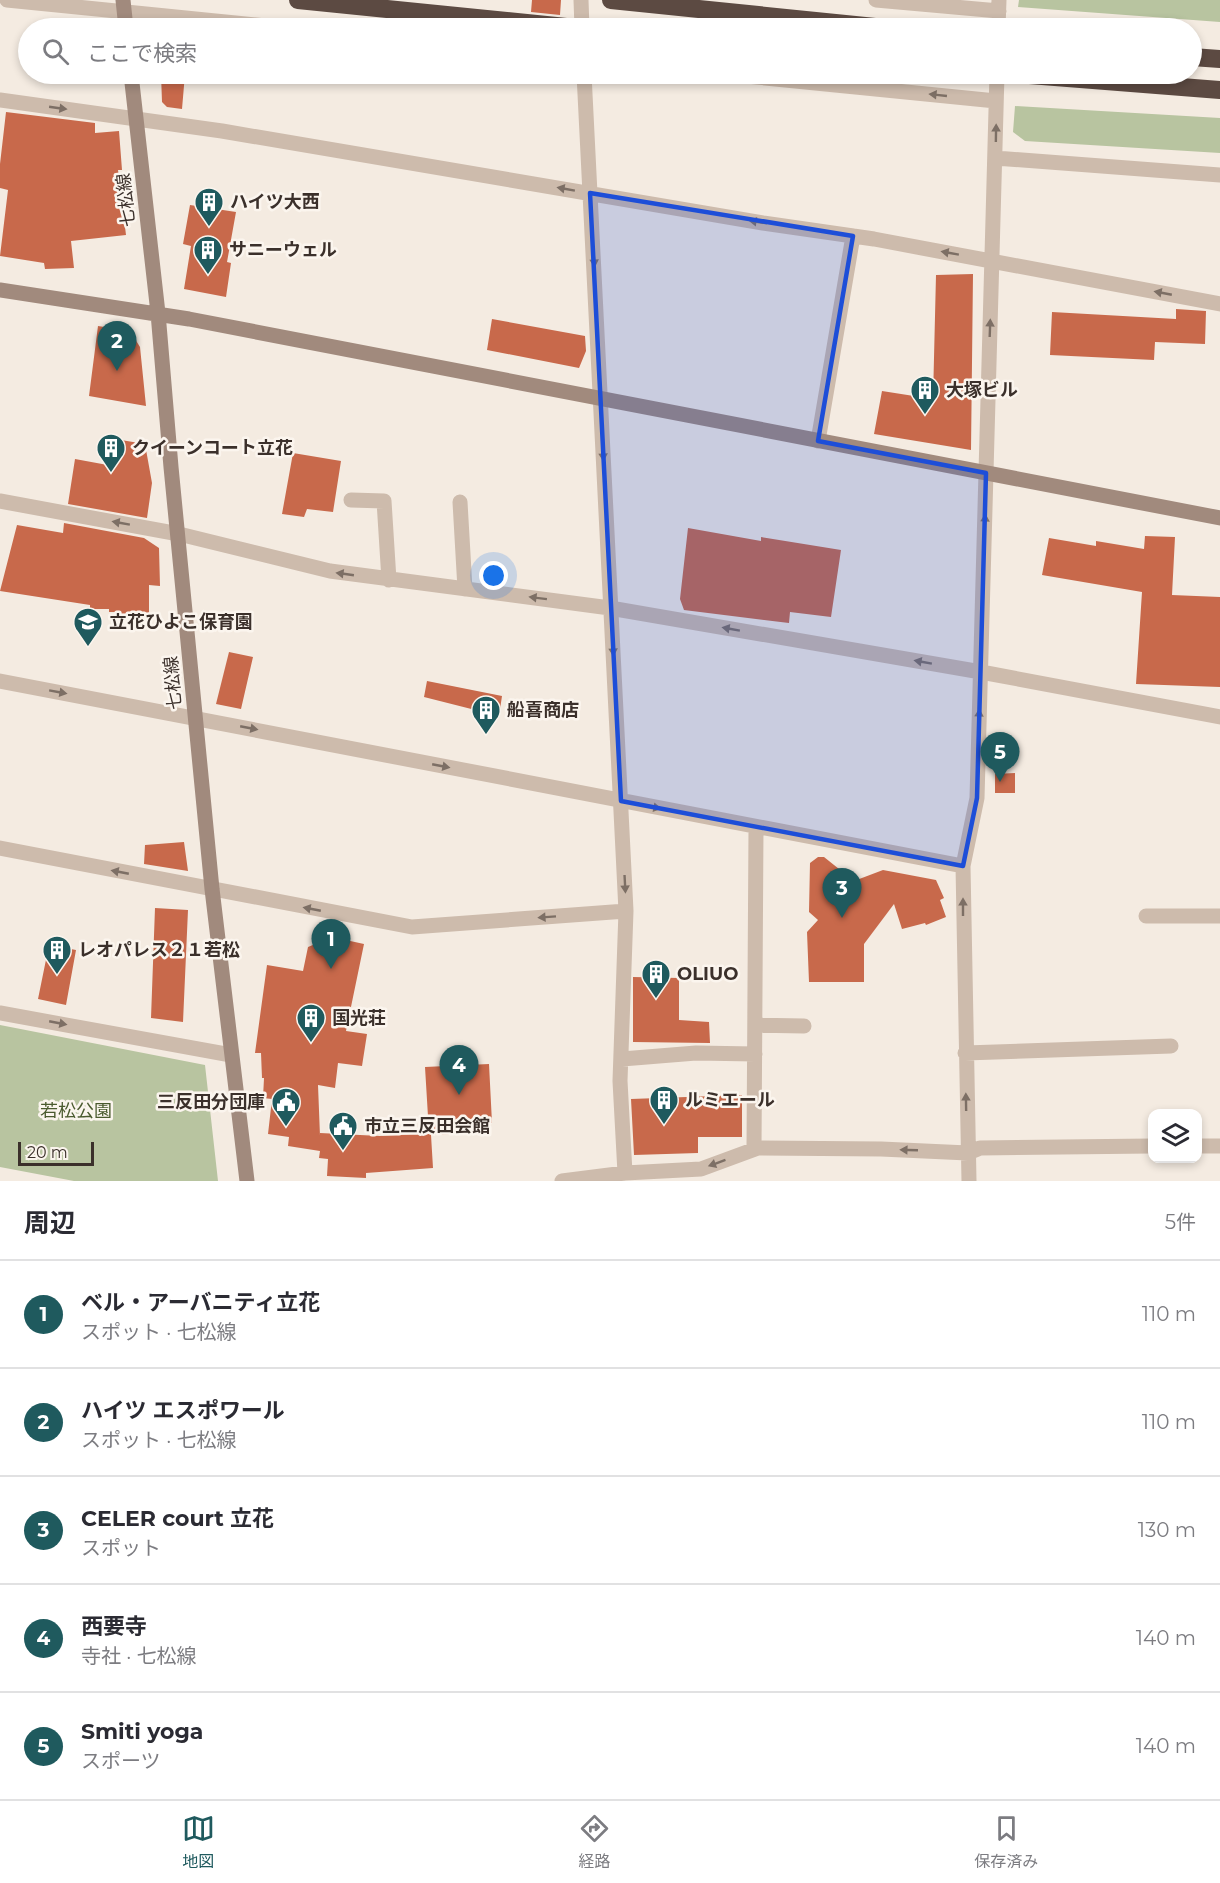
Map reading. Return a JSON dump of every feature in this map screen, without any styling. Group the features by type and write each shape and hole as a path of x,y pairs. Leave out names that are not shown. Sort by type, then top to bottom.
{"highway":[{"path":"298,0 477,18"},
{"path":"610,0 787,18"},
{"path":"1202,58 1220,59"},
{"path":"1132,84 1220,90"}],"street":[{"path":"7,0 124,6 212,18"},
{"path":"581,0 582,18"},
{"path":"876,0 999,6"},
{"name":"七松線","path":"132,84 158,313 212,889 247,1181"},
{"path":"585,84 626,911 620,1081 625,1173"},
{"path":"826,84 996,101"},
{"path":"969,1181 963,866 977,798 997,84"},
{"path":"0,100 222,131 853,236 1220,304"},
{"path":"995,158 1220,175"},
{"path":"818,441 853,236"},
{"path":"0,290 158,313 1220,518"},
{"path":"351,500 384,501 389,579"},
{"path":"0,501 179,534 312,568 610,608 981,672 1220,717"},
{"path":"460,502 465,589"},
{"path":"0,681 963,866"},
{"path":"754,1148 756,828"},
{"path":"0,849 412,927 626,911"},
{"path":"1146,916 1220,916"},
{"path":"0,1013 231,1056"},
{"path":"755,1025 804,1026"},
{"path":"965,1053 1171,1046"},
{"path":"622,1059 696,1053 755,1054"},
{"path":"562,1181 625,1173 687,1175 754,1148 881,1149 968,1153 980,1148 1148,1146"},
{"path":"1202,1146 1220,1146"}],"highlighted area":[{"path":"590,193 853,236 818,441 986,473 977,798 963,866 621,801"}],"green space":[{"path":"1019,0 1220,0 1220,22 1202,21 1202,18 1166,18 1018,7"},
{"path":"1015,106 1220,118 1220,153 1025,141 1013,132"},
{"name":"若松公園","path":"0,1025 205,1065 218,1181 74,1181 0,1167"}],"building":[{"path":"532,0 561,0 560,15 531,12"},
{"path":"161,84 184,84 182,109 167,107 162,102"},
{"path":"6,112 95,123 95,133 119,131 122,170 118,170 126,235 71,241 74,268 45,269 44,263 0,256 8,190 0,188 0,164"},
{"path":"190,205 236,212 227,262 231,263 226,297 184,289 191,246 183,244"},
{"path":"973,274 971,450 874,434 882,391 933,399 936,275"},
{"path":"1176,309 1206,311 1205,344 1155,342 1154,360 1050,355 1052,312 1176,319"},
{"path":"492,319 585,336 586,351 579,368 487,350"},
{"path":"98,326 130,331 140,347 146,406 89,396"},
{"name":"クイーンコート立花","path":"121,440 145,444 152,483 147,518 68,504 75,459 113,466"},
{"path":"293,453 341,461 333,512 307,509 304,517 282,514"},
{"path":"64,523 144,538 159,548 160,586 149,585 149,617 117,616 117,612 109,612 109,609 90,609 90,605 0,591 17,525 63,533"},
{"path":"688,528 761,541 761,537 841,550 831,617 790,612 789,623 684,610 680,599"},
{"path":"1145,536 1175,537 1172,595 1220,597 1220,687 1136,684 1142,592 1042,575 1049,538 1096,546 1096,541 1144,549"},
{"path":"229,652 253,657 241,709 216,704"},
{"path":"427,681 502,696 499,716 424,697"},
{"path":"1015,773 1015,793 995,793 995,774"},
{"path":"184,842 188,871 144,864 145,845"},
{"path":"818,857 824,857 854,881 883,870 936,880 944,898 940,900 946,917 926,925 925,923 902,929 894,904 864,944 864,982 809,982 807,932 818,920 809,912 810,863"},
{"path":"155,908 188,910 183,1022 151,1018"},
{"path":"332,937 364,944 346,1031 367,1034 362,1066 338,1063 335,1088 318,1085 320,1136 320,1133 380,1136 429,1133 425,1067 489,1064 492,1123 475,1124 476,1133 431,1135 433,1168 366,1173 366,1178 327,1176 328,1159 319,1158 320,1151 288,1146 289,1137 268,1134 272,1099 263,1098 264,1078 262,1078 261,1053 255,1053 267,965 303,971 308,947"},
{"name":"レオパレス２１若松","path":"49,945 76,950 66,1005 38,999"},
{"name":"OLIUO","path":"633,977 679,978 679,1020 709,1022 710,1043 633,1042"},
{"name":"ルミエール","path":"742,1095 742,1137 698,1137 698,1153 634,1155 631,1099"}],"place":[{"name":"ハイツ大西","path":"209,228"},
{"name":"サニーウェル","path":"208,276"},
{"name":"ハイツ エスポワール","path":"117,371"},
{"name":"大塚ビル","path":"925,416"},
{"name":"クイーンコート立花","path":"111,474"},
{"name":"立花ひよこ保育園","path":"88,648"},
{"name":"船喜商店","path":"486,736"},
{"name":"Smiti yoga","path":"1000,782"},
{"name":"CELER court 立花","path":"842,918"},
{"name":"ベル・アーバニティ立花","path":"331,969"},
{"name":"レオパレス２１若松","path":"57,976"},
{"name":"OLIUO","path":"656,1000"},
{"name":"国光荘","path":"311,1044"},
{"name":"西要寺","path":"459,1095"},
{"name":"ルミエール","path":"664,1126"},
{"name":"三反田分団庫","path":"286,1128"},
{"name":"市立三反田会館","path":"343,1152"}]}
